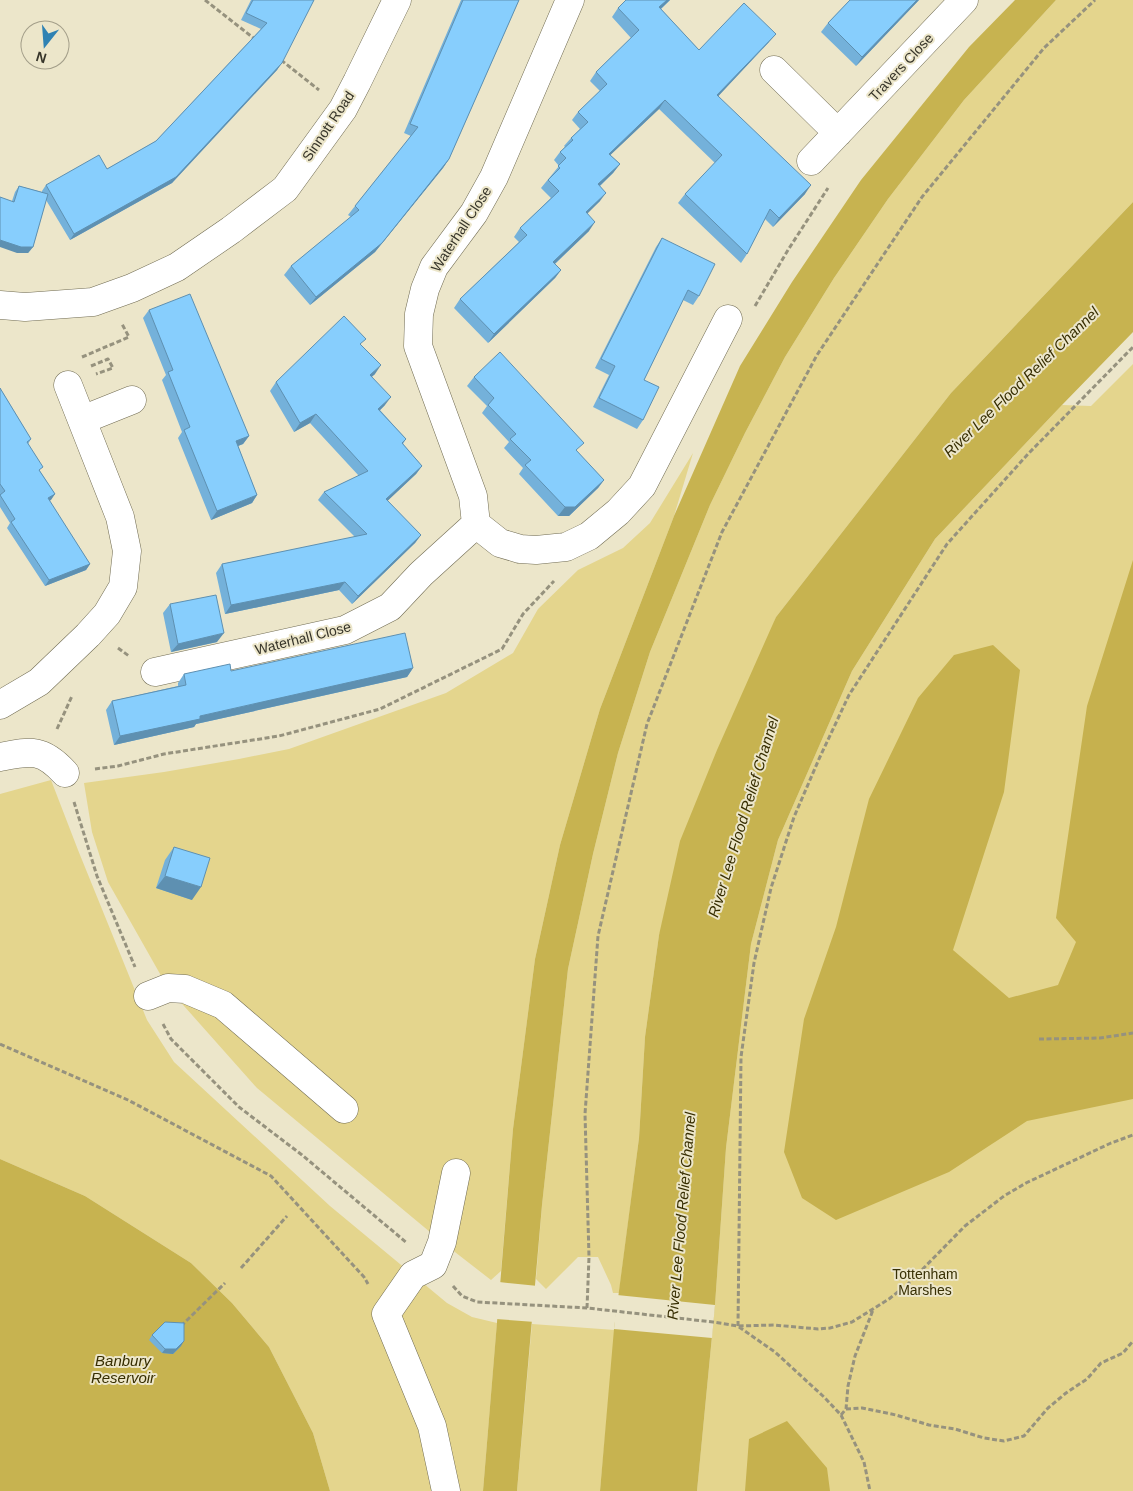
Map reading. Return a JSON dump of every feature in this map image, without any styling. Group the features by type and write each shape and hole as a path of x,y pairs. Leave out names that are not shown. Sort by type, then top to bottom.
{"street":[{"name":"Sinnott Road","path":"0,305 25,307 93,302 152,280 231,230 285,189 343,109 397,0"},
{"name":"Waterhall Close","path":"155,672 346,630 390,608 421,574 476,524 473,496 418,346 418,314 425,289 434,268 474,213 494,177 570,0"},
{"name":"Travers Close","path":"812,161 964,0"},
{"path":"774,70 838,133"},
{"path":"476,524 500,544 520,549 536,550 566,547 589,536 618,512 642,486 741,314"},
{"path":"0,705 39,682 107,614 123,587 127,551 120,517 68,385"},
{"path":"82,420 132,400"},
{"path":"0,757 36,753 78,771"},
{"path":"148,996 168,988 185,989 223,1005 344,1109"},
{"path":"446,1491 432,1426 386,1314 413,1275 433,1265 442,1242 456,1173"}],"path":[{"path":"205,0 257,41"},
{"path":"587,1308 589,1257 585,1114 598,936 647,724 722,532 817,354 922,197 1044,48 1095,0"},
{"path":"279,58 316,88"},
{"path":"741,314 788,250 819,203"},
{"path":"77,360 129,338 107,298"},
{"path":"738,1326 741,1057 754,963 771,888 794,817 849,696 947,544 1028,454 1133,347"},
{"path":"68,385 113,368 108,359 90,366"},
{"path":"560,577 523,614 502,650 380,709 279,736 164,754 118,766 78,771 97,876 148,996 171,1039 238,1107 318,1168 371,1212 433,1265 462,1296 477,1302 631,1312 738,1326 774,1325 818,1329 852,1322 873,1310 908,1284 965,1226 1004,1196 1026,1183 1133,1135"},
{"path":"91,631 155,672"},
{"path":"44,756 73,694"},
{"path":"1039,1039 1100,1038 1133,1033"},
{"path":"0,1044 128,1100 271,1176 364,1277 386,1314"},
{"path":"240,1268 287,1216"},
{"path":"177,1330 225,1283"},
{"path":"841,1415 846,1409 848,1386 855,1356 873,1310"},
{"path":"738,1326 775,1352 841,1415 864,1462 870,1491"},
{"path":"846,1409 862,1408 896,1415 929,1425 955,1429 984,1438 1004,1441 1024,1436 1048,1408 1066,1393 1088,1379 1102,1363 1123,1353 1133,1341"}],"green space":[{"path":"1056,0 1133,0 1133,202 951,393 776,617 659,935 645,1037 639,1138 619,1293 613,1293 598,1257 578,1257 546,1289 536,1279 542,1205 568,969 593,854 618,753 650,652 710,505 745,433 785,357 834,278 888,199 964,100"},
{"name":"Tottenham Marshes","path":"1133,364 1133,1491 697,1491 715,1305 726,1148 751,944 778,840 852,671 935,539 1062,405 1091,406"},
{"path":"693,453 674,516 600,709 560,845 535,959 513,1129 501,1271 491,1280 442,1242 257,1088 168,988 108,882 92,832 84,783 164,772 289,749 446,693 513,653 538,609 578,570 623,548 650,523"},
{"path":"51,780 147,1020 174,1062 330,1206 447,1303 472,1317 497,1323 483,1491 330,1491 313,1433 269,1347 232,1303 191,1263 85,1196 0,1159 0,794"},
{"path":"532,1324 615,1330 600,1491 517,1491"}],"shaded area":[{"path":"1133,560 1133,1099 1027,1121 949,1172 836,1220 802,1198 784,1152 804,1019 836,927 869,799 918,698 954,655 993,645 1020,670 1004,792 953,950 1009,998 1058,985 1076,942 1056,918 1087,706"},
{"path":"787,1421 827,1468 830,1491 745,1491 749,1439"}],"water":[{"path":"1015,0 1056,0 964,100 888,199 834,278 785,357 745,433 710,505 650,652 618,753 593,854 568,969 542,1205 517,1491 483,1491 513,1129 535,959 560,845 600,709 674,516 740,366 792,282 861,180 969,47"},
{"name":"River Lee Flood Relief Channel","path":"1133,202 1133,332 935,539 852,671 778,840 751,944 726,1148 715,1305 697,1491 600,1491 614,1329 639,1138 645,1037 659,935 680,841 717,750 776,617 951,393"},
{"name":"Banbury Reservoir","path":"0,1159 85,1196 191,1263 232,1303 269,1347 313,1433 330,1491 0,1491"}],"pier":[{"path":"499,1282 538,1286 535,1322 496,1319"},
{"path":"617,1295 715,1305 712,1338 614,1329"}],"building":[{"path":"253,0 314,0 282,63 176,177 74,234 46,185 99,155 107,169 156,141 267,23 246,13"},
{"path":"463,0 519,0 449,159 382,243 316,297 291,266 359,210 355,206 418,127 410,124"},
{"path":"626,0 667,0 659,7 699,50 744,3 776,34 717,95 811,185 779,218 770,209 747,254 685,194 722,155 665,100 609,154 620,164 598,184 606,193 586,212 595,222 553,262 561,270 494,334 460,299 527,235 520,228 559,191 548,180 560,168 558,166 566,158 560,152 573,140 571,138 588,122 578,112 607,84 596,72 639,30 618,8"},
{"path":"850,0 917,0 862,57 828,23"},
{"path":"19,186 48,194 33,247 21,247 0,240 0,197 14,202"},
{"path":"662,238 715,264 699,296 688,290 644,380 659,387 643,420 599,398 615,366 601,359"},
{"path":"190,294 249,436 236,441 257,495 217,511 184,430 190,427 168,372 173,370 149,310"},
{"path":"344,316 366,339 360,344 381,365 370,375 391,397 378,409 406,439 402,443 422,466 386,499 421,535 358,596 345,582 231,605 222,564 367,534 324,492 368,471 316,414 300,423 276,382"},
{"path":"500,352 584,443 576,450 604,480 575,507 565,507 525,465 531,460 510,439 516,434 488,405 494,398 474,377"},
{"path":"0,388 31,439 27,442 43,467 39,470 55,494 48,498 90,564 49,580 11,522 15,519 0,495 5,491 0,484"},
{"path":"216,595 224,633 178,644 170,604"},
{"path":"405,633 413,668 200,716 200,719 120,736 112,701 186,685 184,674 230,664 231,671"},
{"path":"174,847 210,858 201,887 165,876"},
{"path":"165,1322 184,1323 184,1341 176,1349 165,1349 152,1335"}]}
